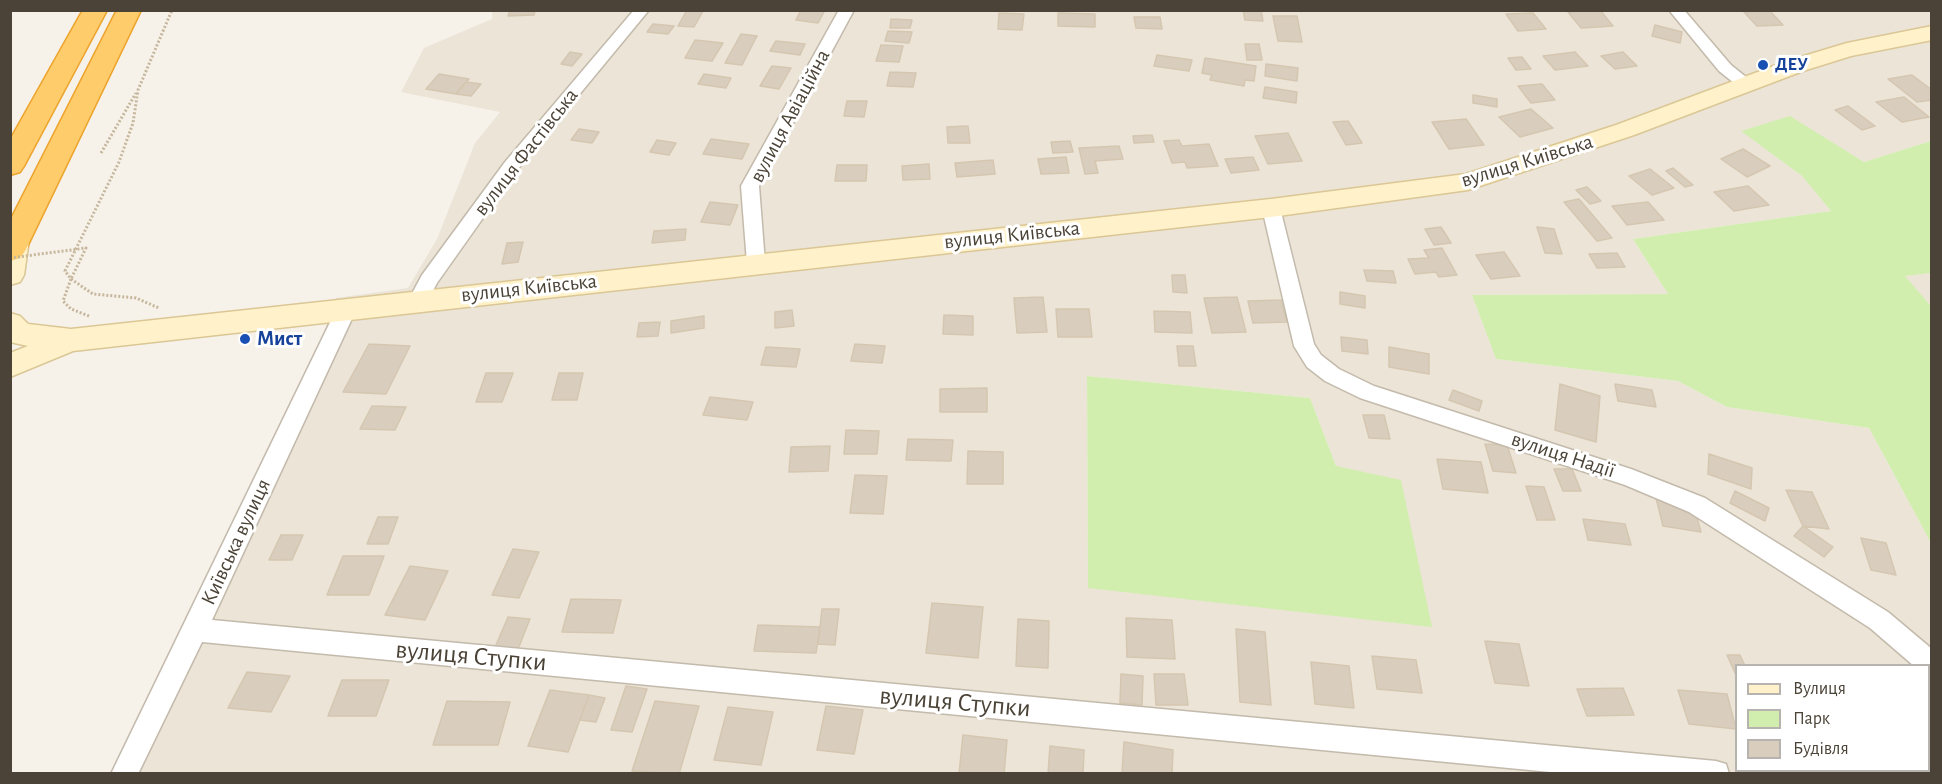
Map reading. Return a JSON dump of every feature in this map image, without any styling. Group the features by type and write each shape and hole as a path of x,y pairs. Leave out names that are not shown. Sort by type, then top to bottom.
{"highway":[{"path":"10,166 94,10"},
{"path":"12,250 129,10"}],"street":[{"name":"вулиця Фастівська","path":"418,301 429,280 511,166 642,10"},
{"name":"вулиця Авіаційна","path":"756,263 750,186 847,10"},
{"path":"1676,10 1725,68 1745,84"},
{"name":"вулиця Київська","path":"71,340 1271,208 1468,182 1624,130 1745,84 1847,50 1932,33"},
{"name":"вулиця Надії","path":"1271,208 1304,346 1314,361 1332,375 1367,392 1631,478 1697,505 1879,620 1932,665"},
{"path":"10,275 12,250"},
{"name":"Київська вулиця","path":"124,774 195,630 346,310"},
{"path":"10,324 20,334 71,340"},
{"path":"10,366 71,340"},
{"name":"вулиця Ступки","path":"195,630 1716,774"}],"path":[{"path":"101,153 138,90 172,10"},
{"path":"138,90 133,123 119,162 65,271 71,279 93,294 136,298 165,311"},
{"path":"12,250 86,248 63,301 72,309"}],"shaded area":[{"path":"492,11 1931,11 1931,141 1864,162 1790,117 1742,131 1802,176 1831,211 1633,239 1668,294 1472,295 1496,359 1678,381 1727,407 1869,428 1931,543 1931,773 113,774 322,338 336,298 408,288 437,239 475,143 500,112 401,92 424,48 492,19","holes":["1087,376 1310,398 1336,466 1088,588"]},
{"path":"1931,273 1931,306 1904,276"}],"green space":[{"path":"1790,116 1864,162 1931,141 1931,273 1905,276 1931,306 1931,543 1869,428 1727,407 1678,381 1496,359 1472,295 1668,294 1633,239 1831,211 1802,176 1741,131"},
{"path":"1087,376 1310,398 1336,466 1401,480 1432,627 1088,588"}],"building":[{"path":"510,10 535,10 534,15 508,16"},
{"path":"687,10 703,11 694,27 678,26"},
{"path":"801,10 825,10 818,23 796,20"},
{"path":"1243,10 1261,10 1263,21 1245,20"},
{"path":"1600,10 1613,26 1581,28 1568,12"},
{"path":"1770,11 1783,25 1757,26 1744,12"},
{"path":"999,13 1024,14 1022,30 998,29"},
{"path":"1058,13 1095,14 1095,27 1058,26"},
{"path":"1533,13 1546,29 1518,31 1506,14"},
{"path":"1273,16 1297,16 1302,42 1278,41"},
{"path":"1134,17 1160,17 1162,29 1136,28"},
{"path":"891,19 912,20 910,28 890,28"},
{"path":"653,24 674,26 668,34 647,32"},
{"path":"1655,25 1682,32 1680,43 1652,36"},
{"path":"888,31 912,32 909,43 885,41"},
{"path":"741,34 757,36 742,65 725,63"},
{"path":"695,40 723,43 712,61 685,58"},
{"path":"776,41 805,44 800,55 770,51"},
{"path":"1245,44 1259,44 1262,60 1247,60"},
{"path":"881,45 903,46 899,62 876,61"},
{"path":"570,52 582,54 572,66 561,64"},
{"path":"1575,52 1588,66 1555,70 1543,56"},
{"path":"1623,52 1637,66 1615,69 1601,56"},
{"path":"1157,55 1192,60 1189,71 1154,66"},
{"path":"1522,57 1531,69 1516,70 1508,58"},
{"path":"1205,58 1256,66 1254,81 1245,80 1244,86 1210,80 1212,75 1202,73"},
{"path":"1266,64 1298,68 1297,81 1265,76"},
{"path":"772,66 791,68 779,89 760,86"},
{"path":"890,72 916,73 913,87 887,86"},
{"path":"439,74 469,79 456,94 426,89"},
{"path":"704,74 731,78 726,88 698,84"},
{"path":"1912,75 1932,90 1932,100 1917,102 1888,79"},
{"path":"466,82 481,84 471,96 456,94"},
{"path":"1542,84 1555,100 1531,103 1518,86"},
{"path":"1265,87 1297,92 1296,103 1263,98"},
{"path":"1473,95 1497,99 1497,107 1473,103"},
{"path":"1904,97 1929,117 1902,122 1876,102"},
{"path":"847,101 867,101 864,117 844,116"},
{"path":"1848,106 1875,126 1862,130 1835,110"},
{"path":"1531,109 1553,128 1520,137 1499,117"},
{"path":"1466,119 1484,145 1449,149 1432,122"},
{"path":"1348,121 1362,143 1346,145 1333,122"},
{"path":"968,126 970,143 948,143 947,127"},
{"path":"579,129 599,132 592,143 571,140"},
{"path":"1288,133 1302,161 1268,164 1255,136"},
{"path":"1152,135 1154,142 1134,143 1133,136"},
{"path":"711,139 749,144 742,159 703,154"},
{"path":"657,140 676,143 669,155 650,152"},
{"path":"1179,140 1182,146 1209,144 1218,166 1187,168 1185,162 1172,163 1164,141"},
{"path":"1070,141 1073,152 1053,153 1051,142"},
{"path":"1119,146 1123,159 1095,161 1098,173 1085,174 1079,148"},
{"path":"1743,149 1770,166 1747,177 1721,159"},
{"path":"1066,157 1069,173 1041,174 1038,159"},
{"path":"1253,157 1259,170 1231,173 1225,159"},
{"path":"993,160 995,174 957,177 955,163"},
{"path":"929,164 930,179 903,180 902,166"},
{"path":"837,165 867,165 866,181 835,181"},
{"path":"1673,168 1693,185 1685,187 1666,171"},
{"path":"1650,169 1674,188 1652,195 1629,176"},
{"path":"1748,186 1769,205 1734,211 1714,192"},
{"path":"1587,187 1601,201 1590,204 1576,190"},
{"path":"1579,199 1612,238 1597,241 1564,202"},
{"path":"710,202 738,205 730,225 701,222"},
{"path":"1648,202 1664,220 1627,225 1612,206"},
{"path":"1441,227 1451,243 1434,245 1425,229"},
{"path":"1537,227 1554,229 1562,254 1545,253"},
{"path":"686,229 685,240 652,243 654,231"},
{"path":"523,242 518,262 502,264 507,243"},
{"path":"1442,248 1457,275 1439,277 1436,272 1415,274 1408,259 1429,258 1424,250"},
{"path":"1504,252 1520,276 1491,279 1476,255"},
{"path":"1617,253 1625,267 1597,268 1589,254"},
{"path":"1364,270 1393,271 1396,283 1367,281"},
{"path":"1172,275 1185,275 1187,293 1173,292"},
{"path":"1340,292 1365,296 1365,308 1340,304"},
{"path":"1043,297 1047,332 1017,333 1014,298"},
{"path":"1237,297 1246,332 1212,333 1204,298"},
{"path":"1281,300 1287,322 1253,323 1248,301"},
{"path":"1056,309 1089,309 1092,337 1058,337"},
{"path":"792,310 794,326 775,328 775,312"},
{"path":"1154,311 1190,312 1192,333 1155,332"},
{"path":"944,315 973,316 973,335 943,334"},
{"path":"704,316 704,328 671,333 671,321"},
{"path":"660,322 658,336 637,337 639,323"},
{"path":"1341,337 1367,340 1368,354 1342,351"},
{"path":"369,344 410,346 386,394 343,392"},
{"path":"855,344 885,346 882,363 851,361"},
{"path":"1177,346 1193,346 1196,366 1179,366"},
{"path":"766,347 800,349 796,367 761,365"},
{"path":"1389,347 1429,354 1429,374 1389,367"},
{"path":"486,373 513,373 502,402 476,402"},
{"path":"559,373 583,373 577,400 552,400"},
{"path":"1560,384 1600,396 1596,442 1555,430"},
{"path":"1615,384 1652,390 1656,407 1618,401"},
{"path":"987,388 987,412 940,412 940,389"},
{"path":"1453,390 1482,401 1479,411 1449,400"},
{"path":"710,397 753,402 747,420 703,415"},
{"path":"372,406 406,407 395,430 360,429"},
{"path":"1363,415 1384,415 1390,439 1369,438"},
{"path":"846,430 879,431 877,454 844,454"},
{"path":"908,439 953,440 951,461 906,460"},
{"path":"1485,444 1507,445 1516,473 1493,471"},
{"path":"830,446 828,471 789,472 791,447"},
{"path":"968,451 1003,452 1003,484 967,484"},
{"path":"1709,454 1752,468 1751,489 1708,474"},
{"path":"1437,459 1481,462 1488,493 1443,489"},
{"path":"1554,469 1572,469 1581,491 1563,491"},
{"path":"855,475 887,476 883,514 850,513"},
{"path":"1526,486 1544,487 1555,520 1537,520"},
{"path":"1786,490 1812,492 1829,529 1803,526"},
{"path":"1735,491 1769,508 1765,521 1730,503"},
{"path":"1656,498 1693,504 1701,532 1663,526"},
{"path":"378,517 398,517 388,544 367,544"},
{"path":"1583,519 1625,524 1631,545 1588,540"},
{"path":"1803,526 1833,547 1824,557 1794,536"},
{"path":"281,535 303,535 292,560 269,560"},
{"path":"1861,538 1886,543 1896,575 1871,570"},
{"path":"513,549 539,552 519,598 492,595"},
{"path":"343,556 384,556 369,595 327,595"},
{"path":"410,566 448,571 425,620 385,615"},
{"path":"571,599 621,600 613,633 562,632"},
{"path":"932,603 983,607 978,658 926,653"},
{"path":"822,609 839,609 835,645 818,644"},
{"path":"508,617 530,619 516,654 493,652"},
{"path":"1126,618 1172,620 1175,659 1127,657"},
{"path":"1018,619 1049,621 1048,668 1016,666"},
{"path":"758,625 820,627 816,653 754,651"},
{"path":"1236,629 1265,632 1271,705 1240,702"},
{"path":"1485,641 1519,644 1529,686 1495,683"},
{"path":"1727,655 1740,655 1744,664 1735,664 1735,673"},
{"path":"1372,656 1416,660 1422,693 1377,689"},
{"path":"1311,662 1349,666 1354,708 1315,704"},
{"path":"247,672 290,676 271,712 228,708"},
{"path":"1121,674 1143,676 1142,705 1120,703"},
{"path":"1154,674 1184,674 1188,705 1156,705"},
{"path":"342,680 389,680 376,716 328,716"},
{"path":"626,686 647,689 632,732 611,730"},
{"path":"1623,688 1634,715 1587,716 1577,689"},
{"path":"550,690 589,695 568,752 528,746"},
{"path":"1678,690 1727,694 1735,729 1689,724"},
{"path":"589,695 605,698 596,722 580,720"},
{"path":"447,701 510,702 498,745 433,745"},
{"path":"655,701 699,706 679,774 632,771"},
{"path":"826,706 863,710 854,754 817,750"},
{"path":"728,707 773,712 761,765 714,760"},
{"path":"963,735 1007,740 1004,774 959,774"},
{"path":"1930,736 1932,737 1932,774 1926,772 1930,772"},
{"path":"1124,742 1173,750 1172,774 1122,774"},
{"path":"1050,746 1084,750 1083,774 1048,774"}],"place":[{"name":"ДЕУ","path":"1763,65"},
{"name":"Мист","path":"245,339"}]}
